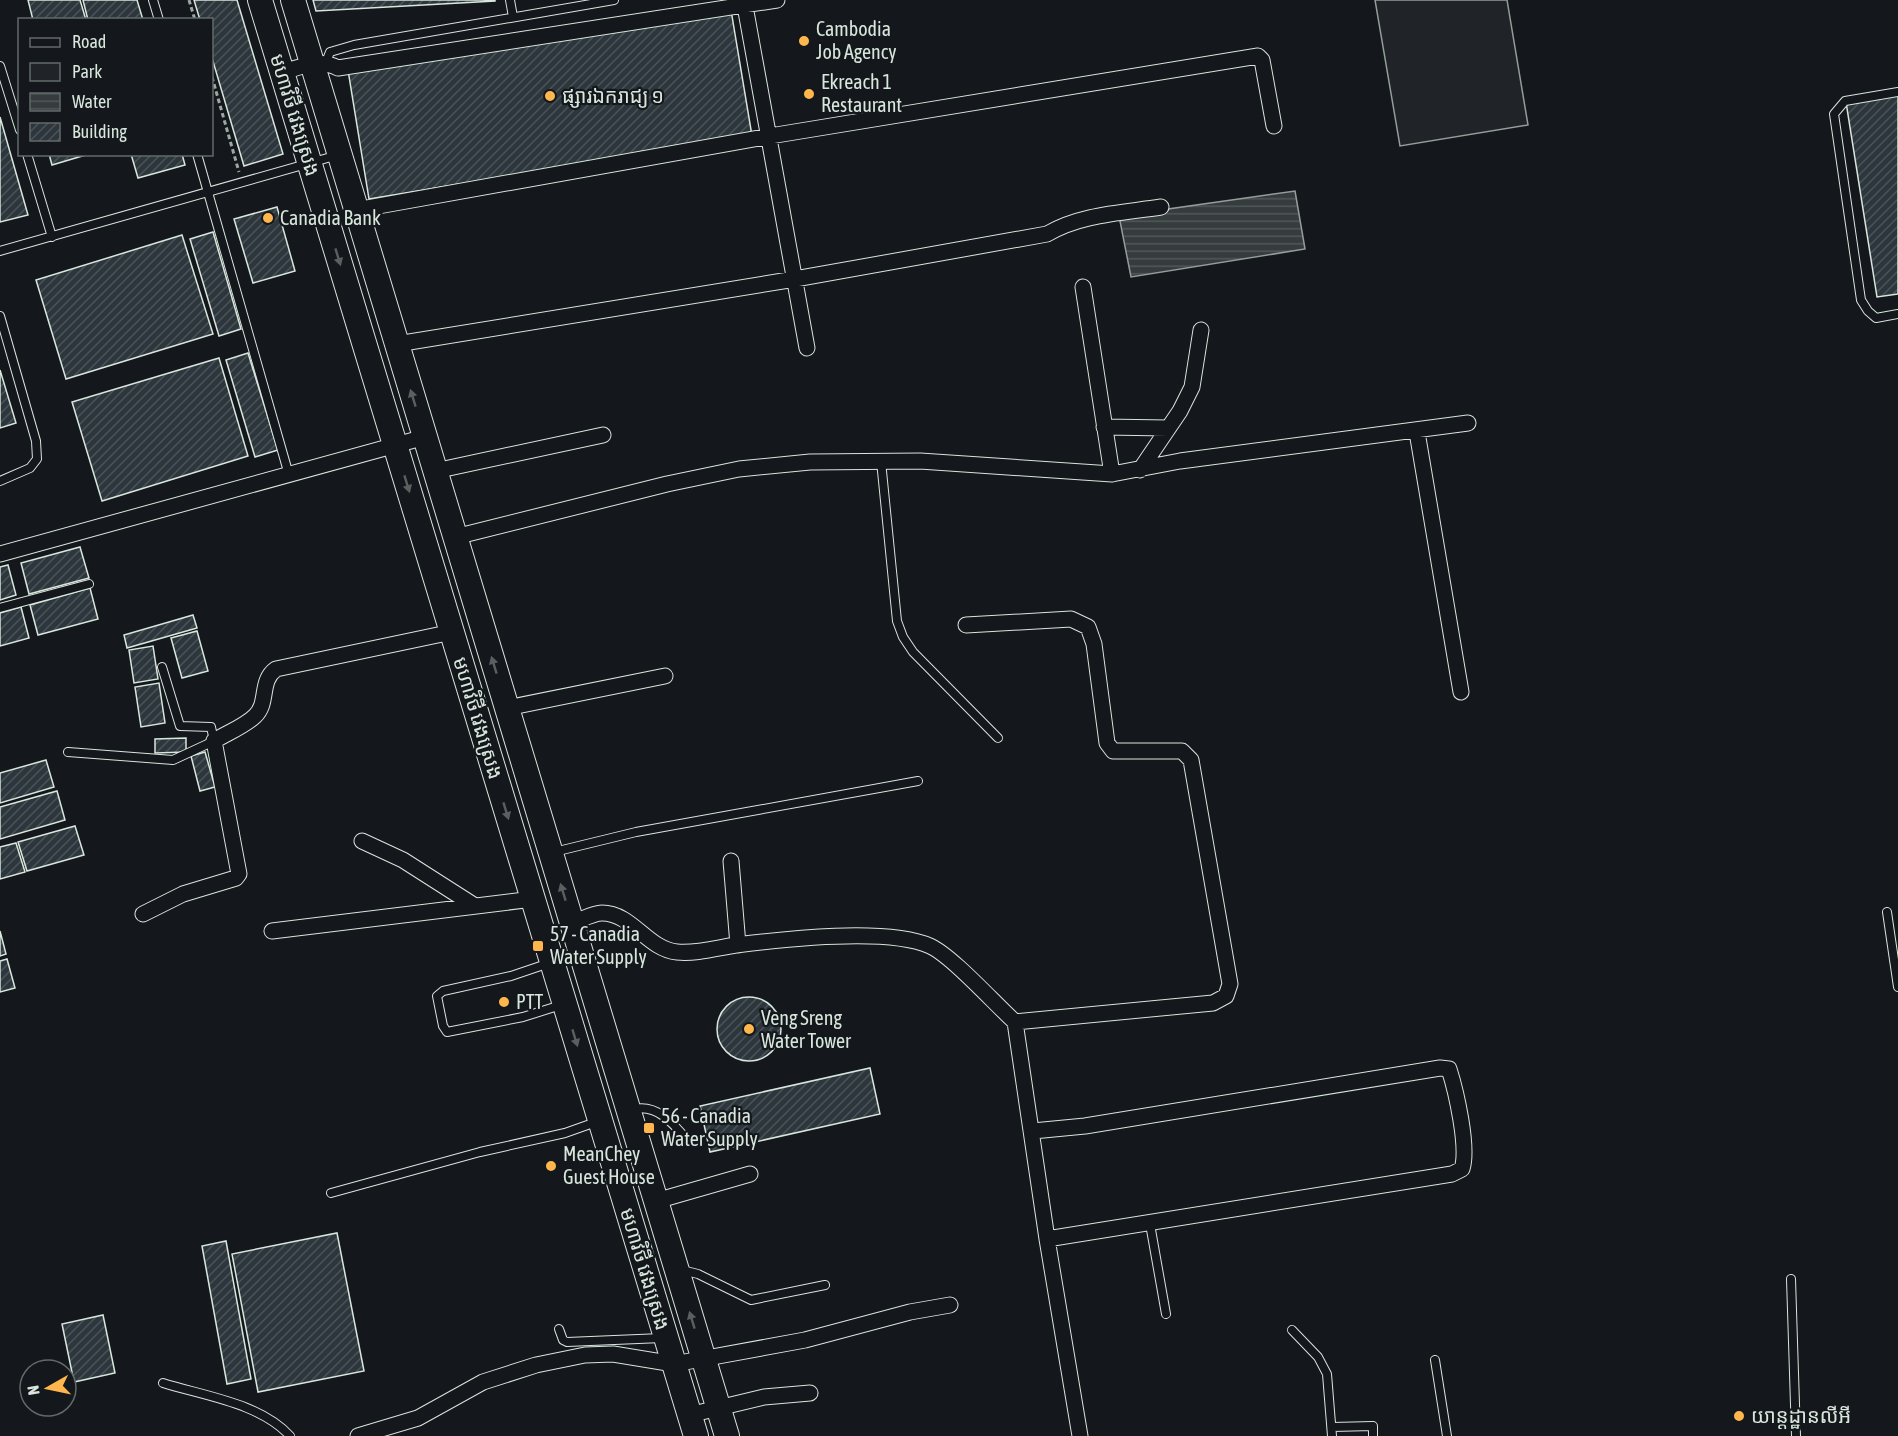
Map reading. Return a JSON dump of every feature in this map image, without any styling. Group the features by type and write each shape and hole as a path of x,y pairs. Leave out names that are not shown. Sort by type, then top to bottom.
{"main road":[{"name":"មហាវិថី វេងស្រេង","path":"260,0 693,1425"},
{"name":"មហាវិថី វេងស្រេង","path":"293,0 319,63 339,154 728,1436"}],"street":[{"path":"282,72 319,63 338,68 777,0"},
{"path":"746,6 807,348"},
{"path":"356,210 770,136 1258,56 1262,60 1274,126"},
{"path":"397,344 795,279 1047,234 1089,217 1161,207"},
{"path":"1083,288 1112,474"},
{"path":"1140,470 1168,429 1192,387 1201,330"},
{"path":"455,537 667,484 739,469 810,462 920,461 1112,474 1180,461 1417,432 1468,423"},
{"path":"1104,427 1168,429"},
{"path":"1417,432 1461,692"},
{"path":"435,471 603,435"},
{"path":"0,555 425,437"},
{"path":"966,625 1071,619 1088,627 1094,644 1107,742 1113,751 1182,751 1191,760 1230,984 1226,996 1213,1003 1015,1022"},
{"path":"143,914 183,894 236,879 239,874 214,741 255,716 260,709 265,681 276,669 452,632"},
{"path":"507,708 665,676"},
{"path":"362,841 403,860 475,906"},
{"path":"731,861 738,945"},
{"path":"272,931 336,921 533,899"},
{"path":"572,923 600,912 613,915 651,944 663,950 679,952 856,936 919,943 932,947 943,955 1015,1022 1033,1131 1047,1239 1080,1436"},
{"path":"1033,1131 1085,1126 1449,1068 1462,1144 1464,1162 1462,1169 1452,1174 1047,1239"},
{"path":"656,1201 750,1174"},
{"path":"358,1436 418,1418 483,1382 536,1365 585,1354 613,1354 674,1364 805,1340 910,1312 950,1305"},
{"path":"693,1425 718,1407 764,1397 810,1393"}],"lane":[{"path":"153,0 158,18"},
{"path":"510,0 513,17"},
{"path":"319,63 330,52 354,45 614,0"},
{"path":"0,66 18,124"},
{"path":"1898,92 1845,101 1834,114 1861,300 1868,312 1876,318 1898,314"},
{"path":"0,251 339,154"},
{"path":"28,156 52,237"},
{"path":"198,156 289,475"},
{"path":"0,316 36,441 37,459 30,468 0,481"},
{"path":"880,461 897,621 903,636 913,652 998,738"},
{"path":"0,608 88,584"},
{"path":"68,752 173,760 214,741 208,726 180,726 162,667"},
{"path":"550,852 636,832 918,781"},
{"path":"1887,912 1898,987"},
{"path":"565,1004 523,1017 447,1032 437,996 440,993 511,976 581,952"},
{"path":"629,1111 641,1107 667,1117 688,1141"},
{"path":"331,1193 480,1152 565,1133 600,1121"},
{"path":"1150,1224 1166,1314"},
{"path":"677,1269 698,1274 751,1300 825,1285"},
{"path":"1791,1279 1796,1436"},
{"path":"559,1329 563,1340 567,1342 666,1338"},
{"path":"1292,1330 1318,1357 1327,1374 1332,1436"},
{"path":"1435,1360 1447,1436"},
{"path":"163,1383 251,1410 279,1424 290,1436"},
{"path":"1332,1427 1372,1426 1373,1436"}],"path":[{"path":"189,0 194,18"},
{"path":"213,80 242,182"}],"green space":[{"path":"1375,0 1507,0 1528,125 1400,146"}],"water":[{"path":"1295,191 1305,249 1131,277 1119,216"}],"building":[{"path":"28,0 80,0 85,18 32,18"},
{"path":"83,0 137,0 142,18 88,18"},
{"path":"194,0 237,0 283,154 244,166 213,61 213,18 199,18"},
{"path":"313,0 495,0 495,1 316,11"},
{"name":"ផ្សារឯករាជ្យ ១","path":"731,10 752,136 369,199 348,70"},
{"path":"1898,93 1898,294 1877,297 1846,102"},
{"path":"0,117 28,215 0,222"},
{"path":"50,156 82,156 52,165"},
{"path":"132,156 183,156 185,165 138,178"},
{"path":"277,207 295,271 253,283 234,219"},
{"path":"213,232 241,329 219,336 190,239"},
{"path":"182,235 213,334 66,379 36,280"},
{"path":"248,353 278,450 255,457 226,360"},
{"path":"219,358 248,456 102,501 72,402"},
{"path":"0,370 16,423 0,428"},
{"path":"80,547 89,578 29,594 21,563"},
{"path":"8,565 16,595 0,600 0,567"},
{"path":"90,588 98,619 38,635 30,605"},
{"path":"21,607 29,638 0,646 0,613"},
{"path":"193,615 197,628 127,648 124,635"},
{"path":"197,631 208,671 182,678 171,638"},
{"path":"153,646 158,679 134,683 129,650"},
{"path":"159,683 165,723 141,727 135,687"},
{"path":"186,738 186,752 155,753 155,739"},
{"path":"205,752 215,787 200,791 191,756"},
{"path":"46,760 54,787 0,803 0,773"},
{"path":"57,791 65,820 0,839 0,807"},
{"path":"75,826 84,855 27,871 18,842"},
{"path":"16,843 25,872 0,879 0,847"},
{"path":"0,931 6,954 0,956"},
{"path":"7,959 15,988 0,992 0,961"},
{"name":"Veng Sreng Water Tower","path":"749,997 767,1003 775,1011 781,1029 775,1047 767,1055 749,1061 731,1055 723,1047 717,1029 723,1011 731,1003"},
{"path":"870,1068 880,1114 710,1152 700,1106"},
{"path":"337,1233 364,1371 258,1392 232,1254"},
{"path":"226,1241 251,1379 227,1384 202,1246"},
{"path":"103,1315 115,1373 78,1381 78,1358 69,1358 62,1324"}],"place":[{"name":"Cambodia Job Agency","path":"804,41"},
{"name":"Ekreach 1 Restaurant","path":"809,94"},
{"name":"ផ្សារឯករាជ្យ ១","path":"550,96"},
{"name":"Canadia Bank","path":"268,218"},
{"name":"57 - Canadia Water Supply","path":"538,946"},
{"name":"PTT","path":"504,1002"},
{"name":"Veng Sreng Water Tower","path":"749,1029"},
{"name":"56 - Canadia Water Supply","path":"649,1128"},
{"name":"MeanChey Guest House","path":"551,1166"},
{"name":"យាន្ដដ្ឋានលីអី","path":"1739,1416"}]}
